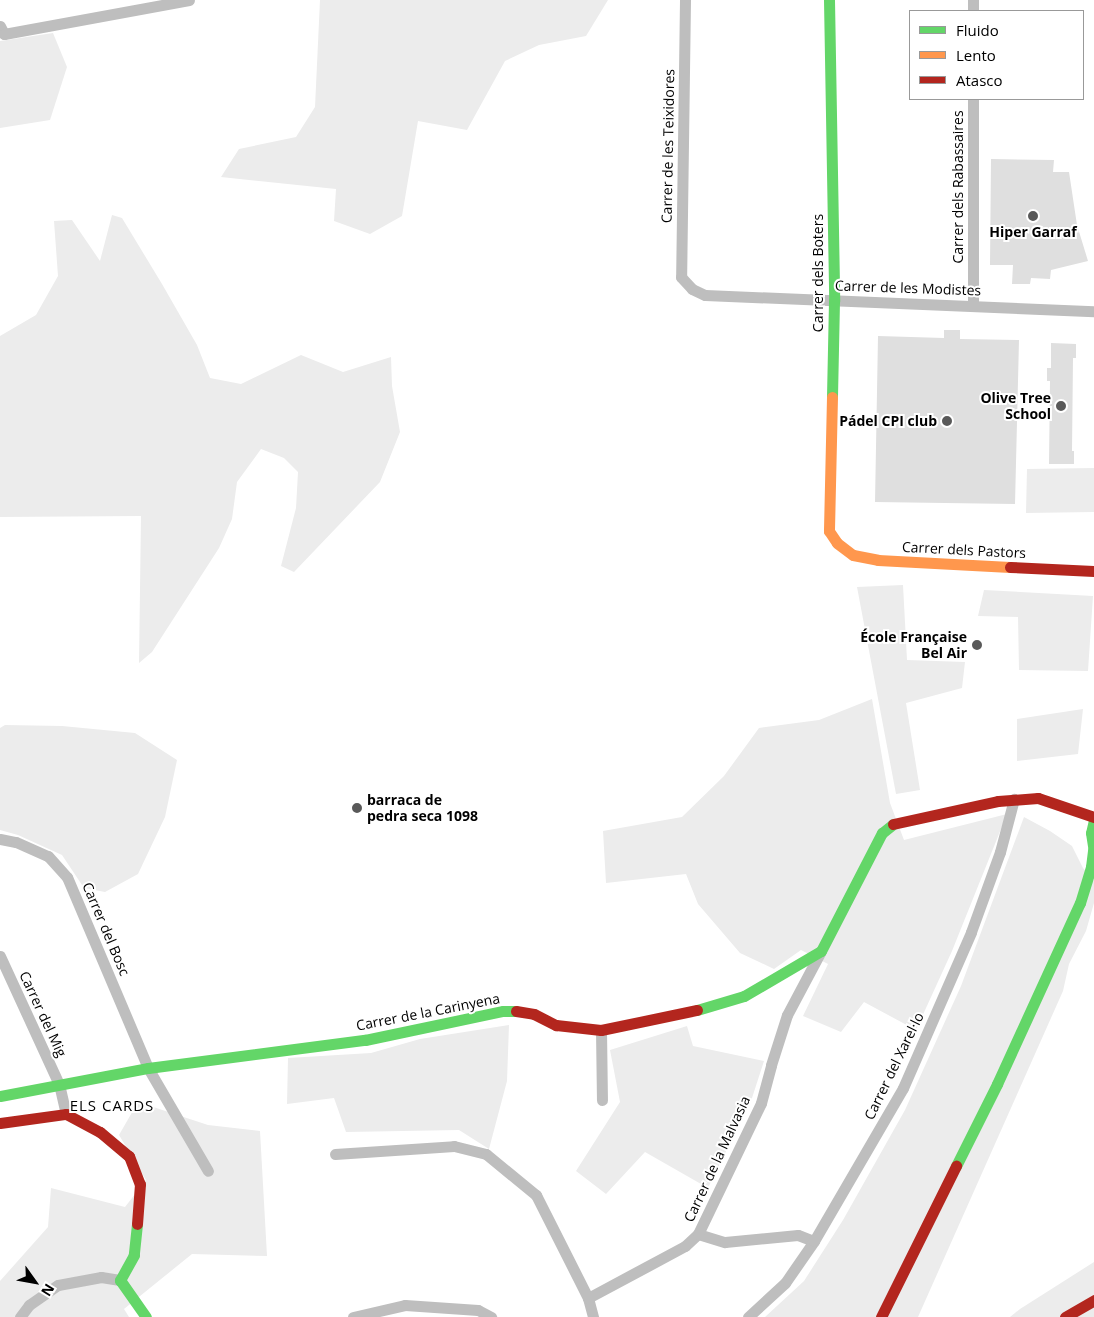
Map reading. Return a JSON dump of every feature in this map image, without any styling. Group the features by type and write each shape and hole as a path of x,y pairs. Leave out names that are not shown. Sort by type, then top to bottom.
{"main road":[{"name":"Carrer dels Boters","path":"829,0 834,301 829,531 837,543"},
{"name":"Carrer dels Pastors","path":"837,543 853,555 878,560 1094,571"},
{"path":"821,951 882,833 890,825 977,805 1014,799 1038,798 1094,819 1091,833 1094,851 1080,903 997,1084 882,1317"},
{"path":"1080,903 1094,893"},
{"name":"Carrer de la Carinyena","path":"0,1096 148,1068 365,1040 503,1011 519,1011 534,1014 556,1025 601,1030 686,1013 744,996 821,951"},
{"path":"0,1123 66,1114 100,1132 129,1156 140,1184 134,1255 120,1280 146,1317"},
{"path":"1065,1317 1094,1300"}],"street":[{"path":"0,26 4,34 189,0"},
{"name":"Carrer de les Teixidores","path":"685,0 681,277 692,289"},
{"name":"Carrer dels Rabassaires","path":"973,100 973,306"},
{"name":"Carrer de les Modistes","path":"692,289 705,295 1094,311"},
{"name":"Carrer del Xarel·lo","path":"748,1317 785,1283 814,1241 903,1088 971,932 1000,852 1014,799"},
{"name":"Carrer del Bosc","path":"0,839 16,842 48,856 67,877 148,1068 208,1171"},
{"name":"Carrer de la Malvasia","path":"588,1298 685,1246 698,1234 762,1103 771,1064 787,1015 821,951"},
{"name":"Carrer del Mig","path":"0,956 59,1084 66,1114"},
{"path":"601,1030 602,1100"},
{"path":"334,1154 454,1146 486,1154 536,1194 588,1298 593,1317"},
{"path":"698,1234 725,1242 798,1235 814,1241"},
{"path":"20,1317 29,1305 58,1285 101,1277 120,1280"},
{"path":"353,1317 405,1306 478,1310 491,1317"}],"shaded area":[{"path":"320,0 608,0 586,36 539,45 505,61 467,130 418,121 402,216 370,234 334,221 336,189 221,177 239,149 296,137 315,107"},
{"path":"53,33 67,67 50,120 0,128 0,41"},
{"path":"112,215 122,218 162,284 197,345 210,378 241,384 301,355 343,372 391,357 392,386 400,432 380,482 294,572 281,566 296,508 298,472 284,458 261,449 237,482 232,519 219,548 152,652 139,663 141,516 0,517 0,336 36,315 58,276 54,221 72,220 100,261"},
{"path":"1094,468 1094,512 1026,513 1027,469"},
{"path":"903,585 907,660 965,662 962,688 906,703 920,790 896,794 857,587"},
{"path":"984,590 1093,596 1088,671 1019,670 1018,617 978,616"},
{"path":"872,699 890,803 904,840 1007,814 952,951 916,1030 864,1002 841,1032 803,1016 828,964 801,950 774,969 740,953 698,904 686,874 606,883 603,831 682,817 724,776 759,728 819,720"},
{"path":"1083,709 1078,754 1017,761 1017,719"},
{"path":"5,725 62,726 135,733 177,760 165,817 138,874 105,892 84,888 62,855 18,835 0,830 0,728"},
{"path":"1024,817 1072,846 1083,868 1094,881 1094,903 1086,931 1069,964 1063,991 918,1317 765,1317 804,1281 843,1220 905,1110 961,986"},
{"path":"509,1025 507,1081 489,1149 459,1130 346,1132 334,1098 287,1104 288,1058 371,1053 420,1039"},
{"path":"687,1026 693,1046 764,1061 752,1098 708,1188 645,1152 606,1194 576,1171 620,1102 610,1050"},
{"path":"138,1102 208,1125 260,1131 267,1256 192,1254 124,1309 129,1317 0,1317 0,1281 48,1227 51,1188 125,1207 146,1180 119,1135"},
{"path":"1094,1262 1094,1317 1010,1317 1020,1309"}],"building":[{"name":"Hiper Garraf","path":"991,159 1054,160 1053,172 1069,172 1077,225 1088,261 1051,270 1050,279 1031,278 1030,284 1012,284 1013,265 990,265"},
{"name":"Pádel CPI club","path":"944,330 960,330 960,339 1019,340 1015,504 875,502 878,336 944,338"},
{"path":"1051,343 1076,344 1076,358 1073,358 1072,451 1074,451 1074,464 1049,464 1050,381 1047,381 1047,368 1051,368"}],"traffic: fast":[{"path":"829,0 834,301 832,397"},
{"path":"1094,820 1091,833 1094,852"},
{"path":"697,1010 744,996 821,951 882,833 893,824"},
{"path":"956,1166 997,1084 1080,903 1091,867 1093,850"},
{"path":"0,1096 148,1068 365,1040 503,1011 516,1011"},
{"path":"137,1224 134,1255 120,1280 146,1317"}],"traffic: slow":[{"path":"832,397 829,531 837,543 853,555 878,560 1010,567"}],"traffic: jam":[{"path":"1010,567 1094,571"},
{"path":"893,824 998,801 1038,798 1094,817"},
{"path":"516,1011 534,1014 556,1025 601,1030 697,1010"},
{"path":"0,1123 66,1114 100,1132 129,1156 140,1184 137,1224"},
{"path":"881,1317 956,1166"},
{"path":"1065,1317 1094,1300"}],"place":[{"name":"Hiper Garraf","path":"1033,216"},
{"name":"Olive Tree School","path":"1061,406"},
{"name":"Pádel CPI club","path":"947,421"},
{"name":"École Française Bel Air","path":"977,645"},
{"name":"barraca de pedra seca 1098","path":"357,808"}],"district":[{"name":"ELS CARDS","path":"112,1106"}]}
